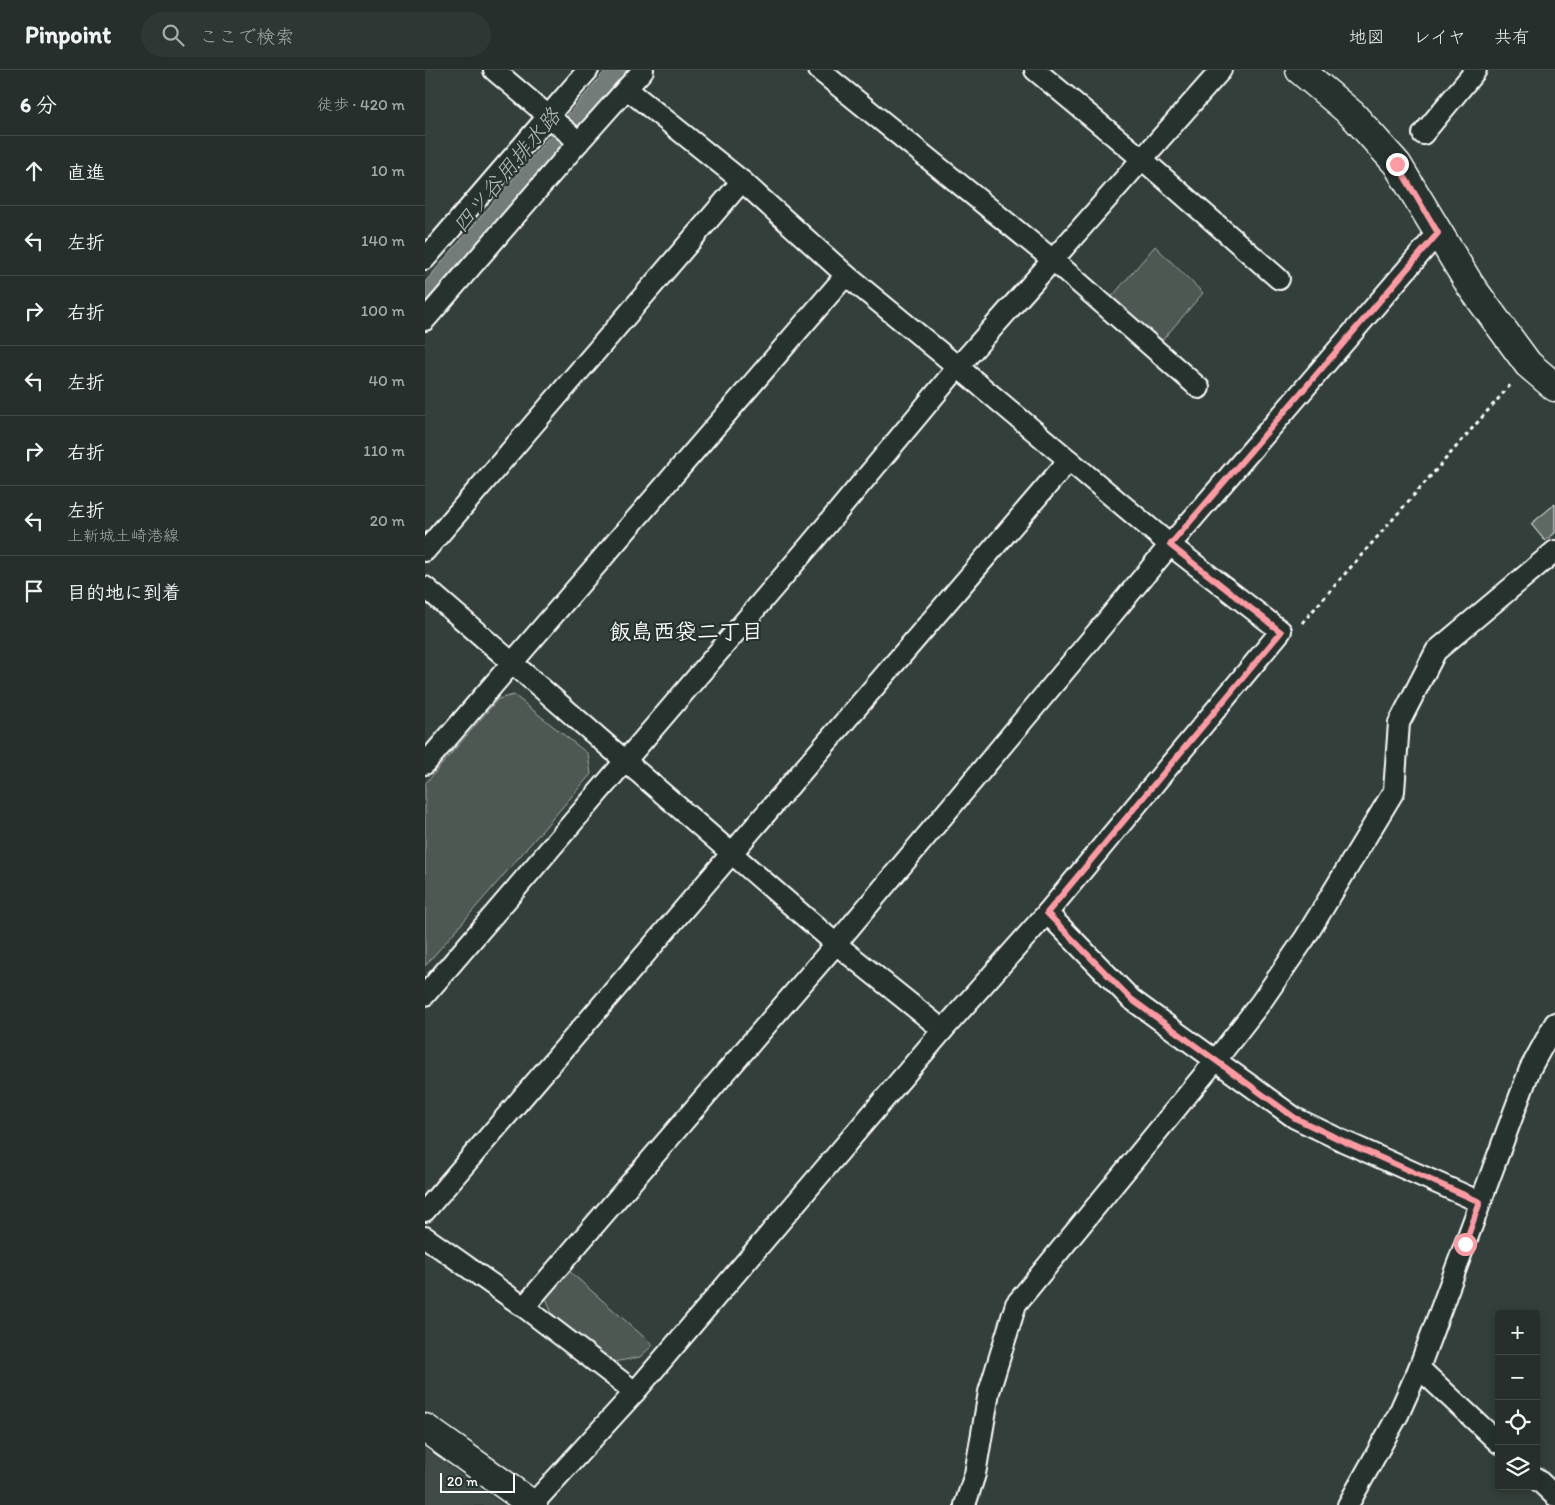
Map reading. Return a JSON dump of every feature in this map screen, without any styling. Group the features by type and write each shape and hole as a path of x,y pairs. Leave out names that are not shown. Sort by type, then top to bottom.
{"main road":[{"path":"1300,70 1353,115 1397,164 1470,285 1528,364 1555,386"},
{"path":"425,1428 533,1505"}],"street":[{"path":"494,70 579,142"},
{"path":"425,259 551,119 588,70"},
{"path":"425,320 643,70"},
{"path":"819,70 1053,260 1199,388"},
{"path":"1035,70 1142,159 1279,278"},
{"path":"425,995 810,546 958,367 1221,70"},
{"path":"1423,134 1476,70"},
{"path":"533,1505 635,1392 943,1030 1047,913 1281,632 1170,545 846,275 742,181 627,89"},
{"path":"425,551 742,181"},
{"path":"524,1307 836,944 1170,545 1438,233"},
{"path":"425,764 846,275"},
{"path":"425,1212 1069,460"},
{"path":"965,1505 975,1474 989,1392 1016,1304 1216,1060 1261,1002 1305,938 1394,791 1399,723 1436,651 1555,551"},
{"path":"425,588 836,944 943,1030"},
{"path":"1047,913 1131,999 1295,1118 1480,1202"},
{"path":"1348,1505 1398,1415 1419,1368 1530,1069 1555,1023"},
{"path":"425,1237 524,1307 635,1392"},
{"path":"1419,1368 1495,1439"},
{"path":"1540,1482 1555,1496"}],"path":[{"path":"1281,632 1301,625 1528,364"}],"shaded area":[{"name":"四ツ谷用排水路","path":"606,70 628,70 425,309 425,282"},
{"path":"1155,246 1203,293 1159,344 1109,300"},
{"path":"514,695 588,754 591,774 425,966 425,784 498,699"},
{"path":"568,1270 653,1345 640,1357 614,1362 552,1314 545,1295"},
{"path":"425,1449 503,1505 425,1505"}],"building":[{"path":"1555,504 1555,533 1545,541 1531,524"}],"district":[{"name":"飯島西袋二丁目","path":"686,631"}],"route":[{"path":"1397,164 1438,233 1170,545 1281,632 1047,913 1131,999 1295,1118 1480,1202 1465,1244"}]}
